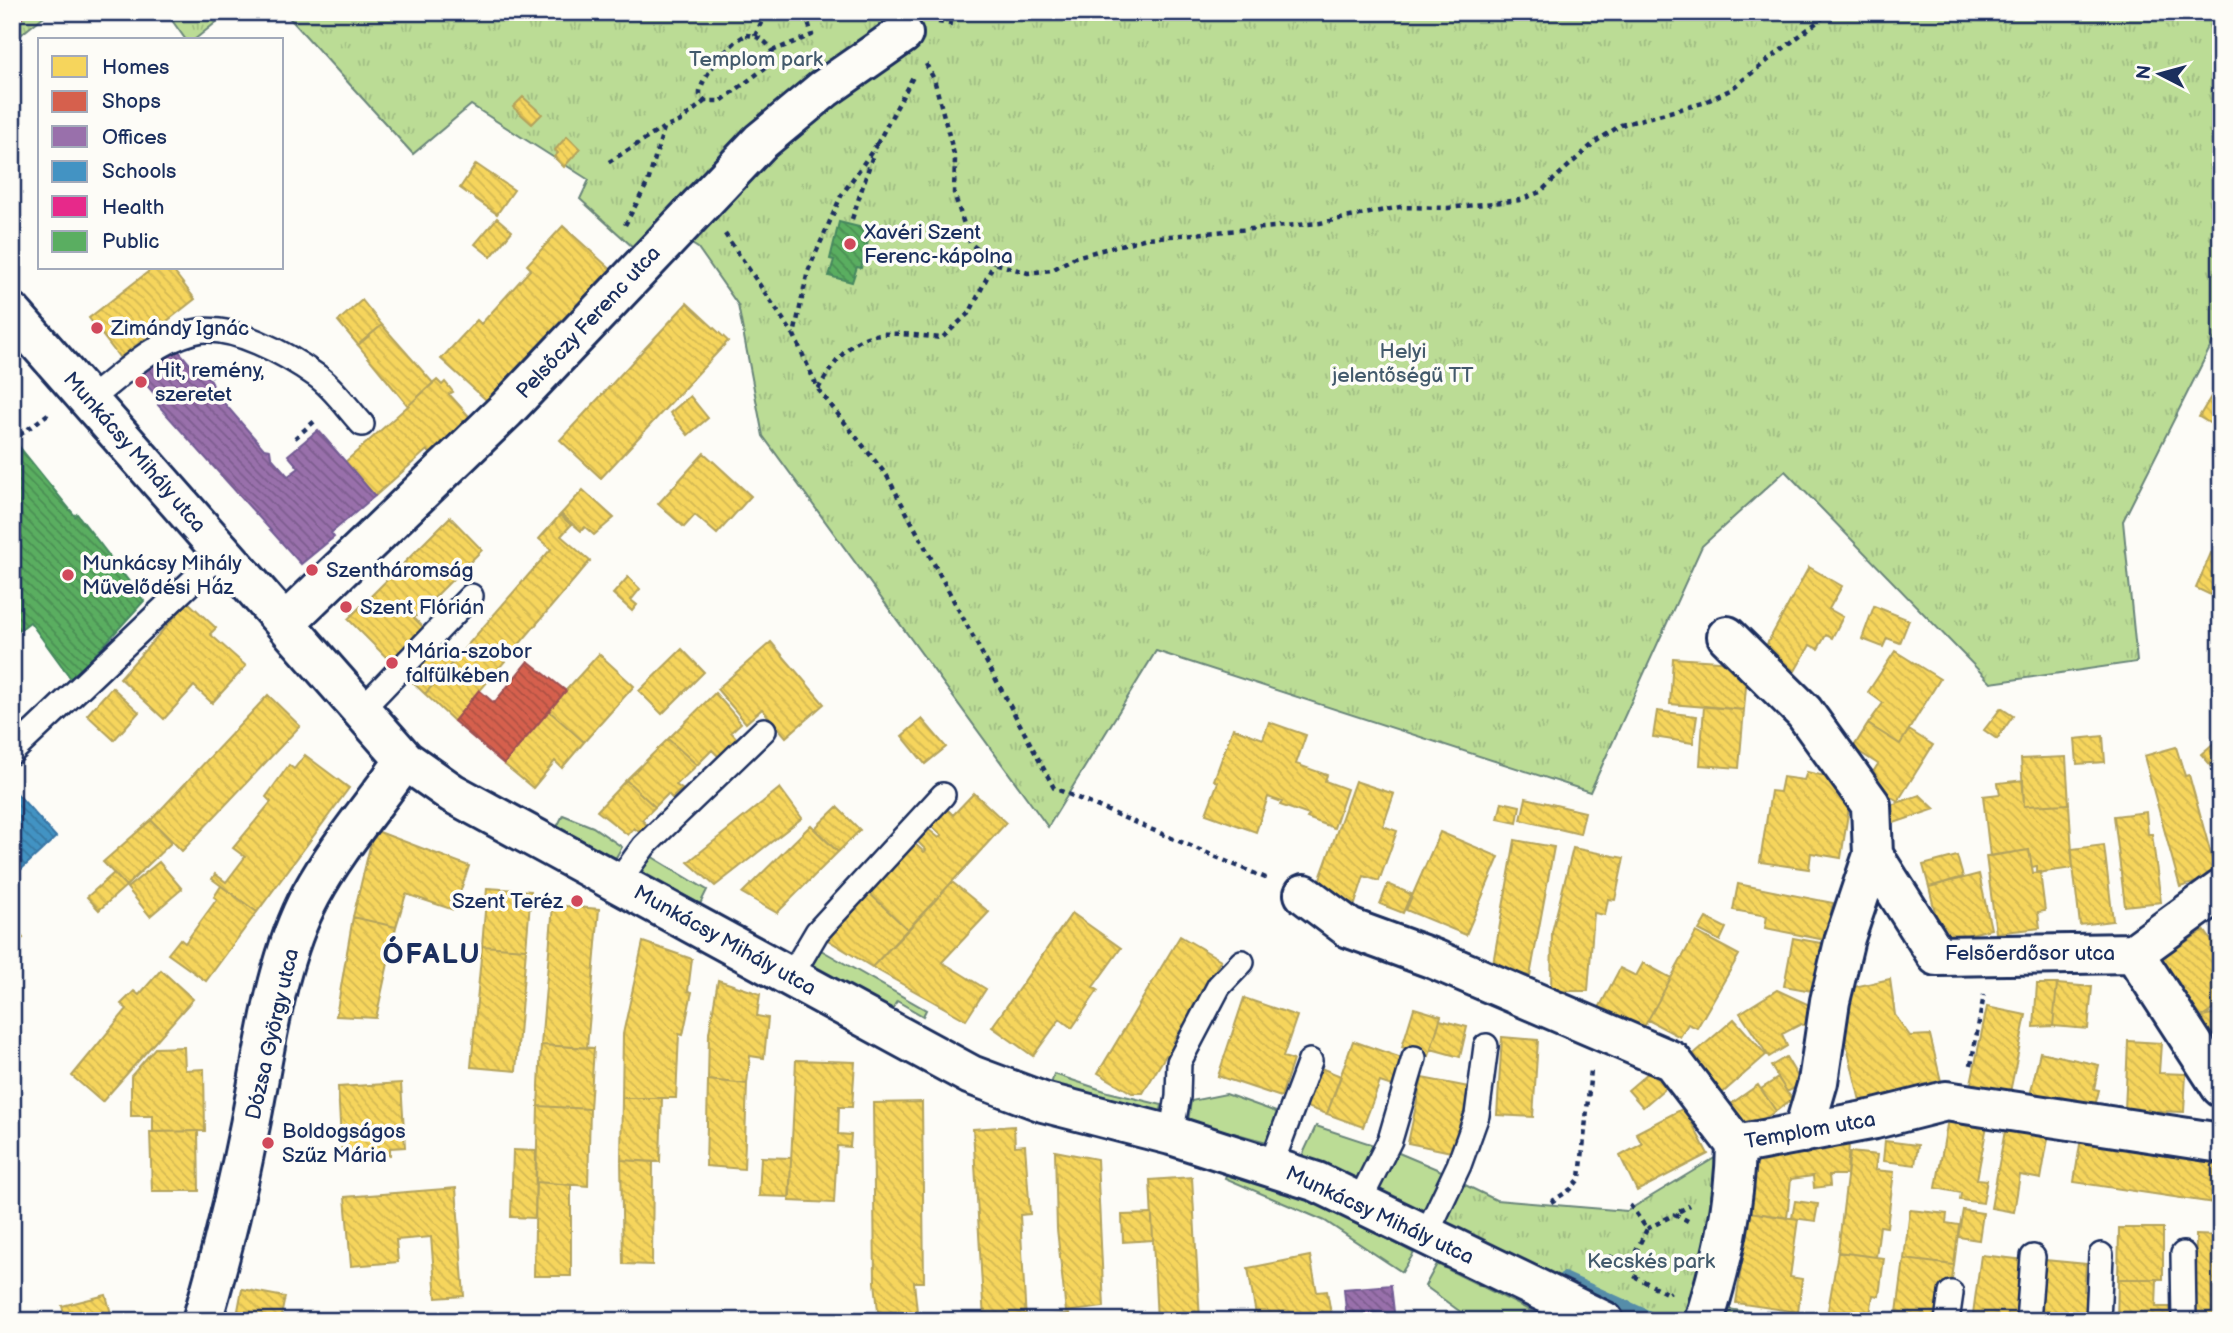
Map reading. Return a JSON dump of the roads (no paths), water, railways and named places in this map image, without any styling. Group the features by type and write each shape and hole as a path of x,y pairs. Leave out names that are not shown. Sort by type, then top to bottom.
{"street":[{"name":"Pelsőczy Ferenc utca","path":"285,623 506,410 760,142 824,89 912,45"},
{"name":"Munkácsy Mihály utca","path":"12,313 360,711 405,760 452,793 971,1075 1043,1102 1171,1135 1317,1182 1604,1321"},
{"path":"1727,636 1804,712 1871,805 1873,855 1845,938 1830,1002 1818,1082 1803,1133"},
{"name":"Dózsa György utca","path":"202,1321 226,1236 267,1034 287,957 310,897 342,844 405,760"},
{"name":"Felsőerdősor utca","path":"1873,855 1937,956 2134,953 2221,890"},
{"name":"Templom utca","path":"1289,887 1349,928 1434,959 1672,1061 1737,1145 1946,1101 2221,1143"},
{"path":"2134,953 2221,1087"},
{"path":"1704,1321 1728,1228 1736,1184 1737,1145"}],"lane":[{"path":"89,400 134,363 169,341 196,331 225,332 246,336 319,377 362,424"},
{"path":"12,752 222,553"},
{"path":"360,711 471,596"},
{"path":"618,882 644,846 764,730"},
{"path":"791,976 817,932 943,795"},
{"path":"1171,1135 1178,1097 1179,1062 1219,986 1242,962"},
{"path":"1426,1235 1459,1165 1477,1115 1486,1046"},
{"path":"1359,1202 1390,1140 1414,1058"},
{"path":"1271,1165 1310,1061"},
{"path":"2183,1254 2184,1321"},
{"path":"2098,1321 2101,1255"},
{"path":"2028,1321 2033,1257"},
{"path":"1947,1321 1951,1293"}],"waterway":[{"path":"1564,1278 1658,1321"}],"place":[{"name":"Xavéri Szent Ferenc-kápolna","path":"850,244"},
{"name":"Zimándy Ignác","path":"97,328"},
{"name":"Hit, remény, szeretet","path":"141,382"},
{"name":"Szentháromság","path":"312,570"},
{"name":"Munkácsy Mihály Művelődési Ház","path":"68,575"},
{"name":"Szent Flórián","path":"346,607"},
{"name":"Mária-szobor falfülkében","path":"392,663"},
{"name":"Szent Teréz","path":"577,901"},
{"name":"Boldogságos Szűz Mária","path":"268,1143"}],"district":[{"name":"ÓFALU","path":"432,953"}],"park label":[{"name":"Templom park","path":"756,59"},
{"name":"Helyi jelentőségű TT","path":"1403,363"},
{"name":"Kecskés park","path":"1651,1261"}]}
